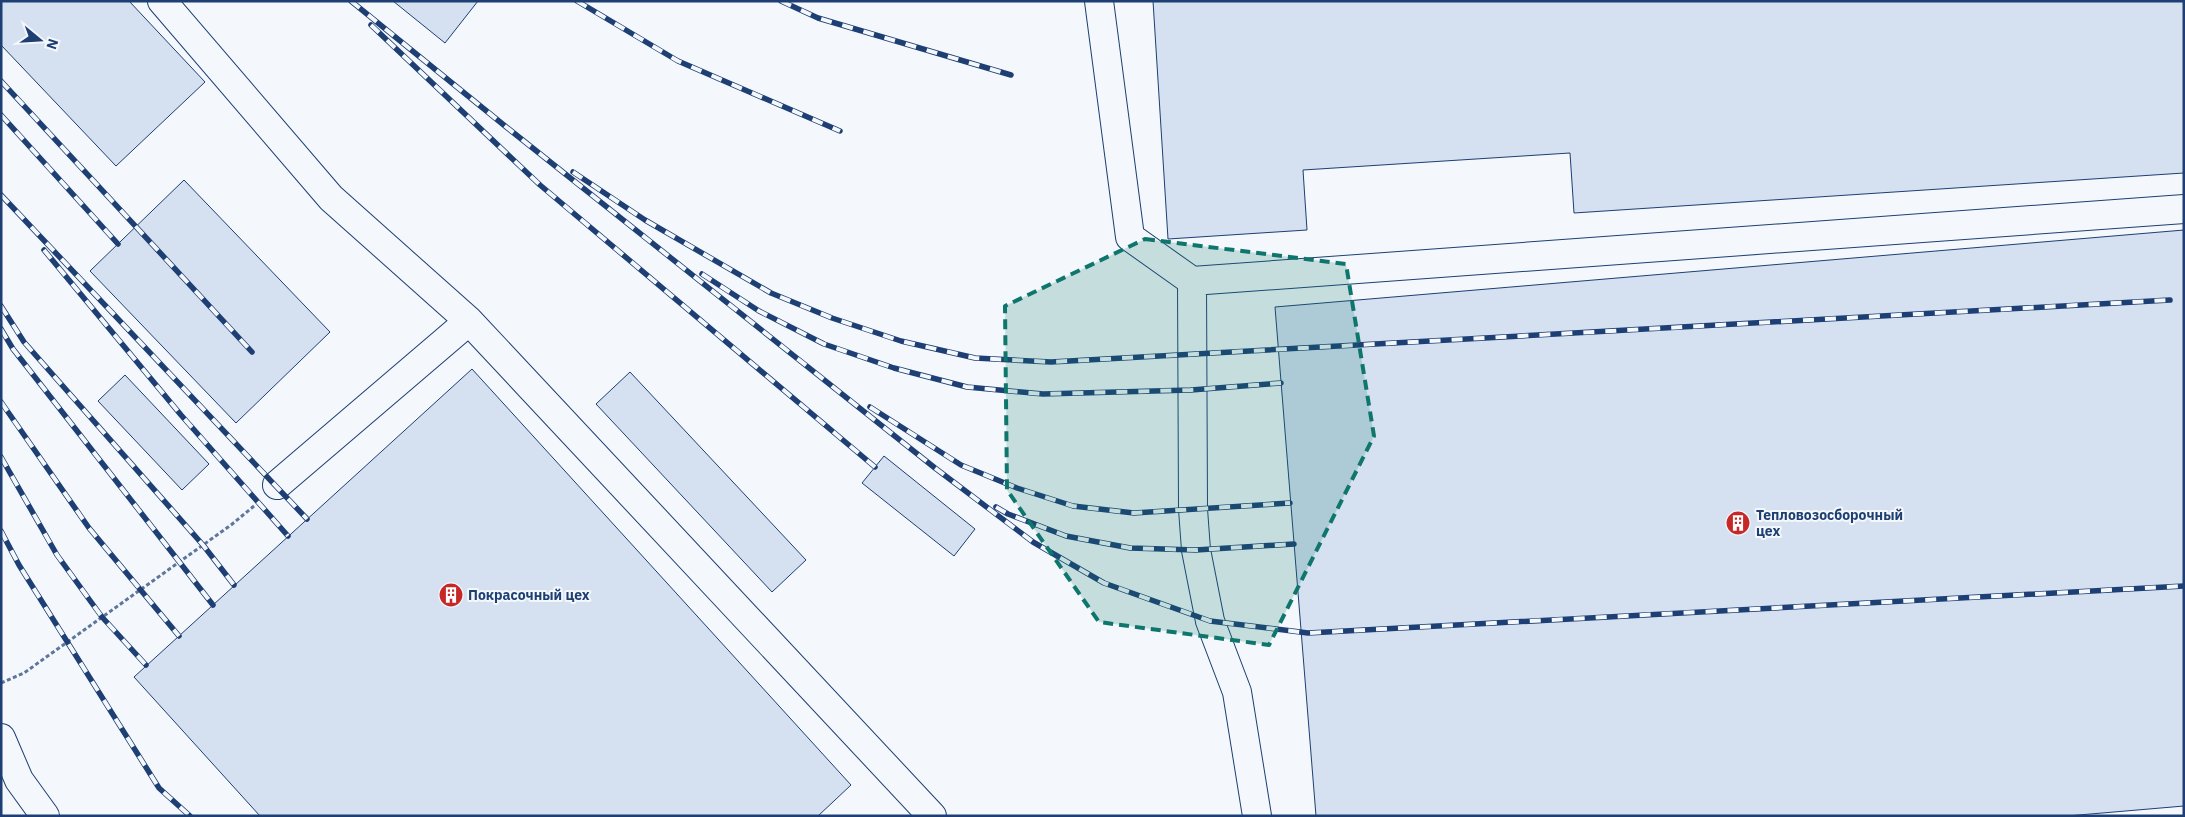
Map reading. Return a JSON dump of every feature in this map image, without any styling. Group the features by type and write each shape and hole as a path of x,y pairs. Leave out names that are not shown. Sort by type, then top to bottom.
{"street":[{"path":"162,1 330,198 469,322 932,816"},
{"path":"1099,1 1130,237 1192,281 2184,209"},
{"path":"1192,281 1192,509 1196,550 1210,621 1237,692 1257,816"},
{"path":"277,485 469,322"},
{"path":"1,738 19,780 45,816"}],"path":[{"path":"1,683 24,673 232,525"}],"highlighted area":[{"path":"1145,239 1346,264 1374,436 1269,645 1099,622 1007,490 1005,306"}],"building":[{"path":"1,1 129,1 205,82 116,166 1,45"},
{"path":"393,1 478,1 445,43"},
{"path":"1153,1 2184,1 2184,173 1574,213 1570,153 1303,170 1307,230 1168,239"},
{"path":"184,180 330,332 236,423 90,271"},
{"name":"Тепловозосборочный цех","path":"2184,230 2184,806 2067,816 1316,816 1275,307"},
{"name":"Покрасочный цех","path":"472,369 851,785 818,816 260,816 134,677"},
{"path":"630,372 806,560 772,592 596,404"},
{"path":"125,375 209,464 182,490 98,401"},
{"path":"884,456 975,529 954,556 862,483"}],"railway":[{"path":"351,1 935,468 1033,542 1104,583 1210,621 1308,633 2184,586"},
{"path":"577,1 678,61 840,131"},
{"path":"781,1 818,18 1011,75"},
{"path":"371,25 540,185 875,467"},
{"path":"1,81 252,352"},
{"path":"1,115 118,244"},
{"path":"573,172 645,220 771,293 832,318 901,341 975,358 1051,362 2170,300"},
{"path":"1,195 307,519"},
{"path":"44,250 181,415 288,536"},
{"path":"702,274 759,311 824,344 894,368 967,387 1043,394 1191,390 1281,383"},
{"path":"1,306 24,342 203,545 234,585"},
{"path":"1,329 13,349 213,605"},
{"path":"1,402 89,528 179,636"},
{"path":"870,407 961,465 1017,488 1073,506 1134,513 1290,503"},
{"path":"1,457 57,555 102,617 146,665"},
{"path":"996,507 1008,514 1066,536 1130,548 1196,550 1294,544"},
{"path":"1,531 19,565 159,788 190,816"}],"place":[{"name":"Тепловозосборочный цех","path":"1738,523"},
{"name":"Покрасочный цех","path":"451,595"}]}
